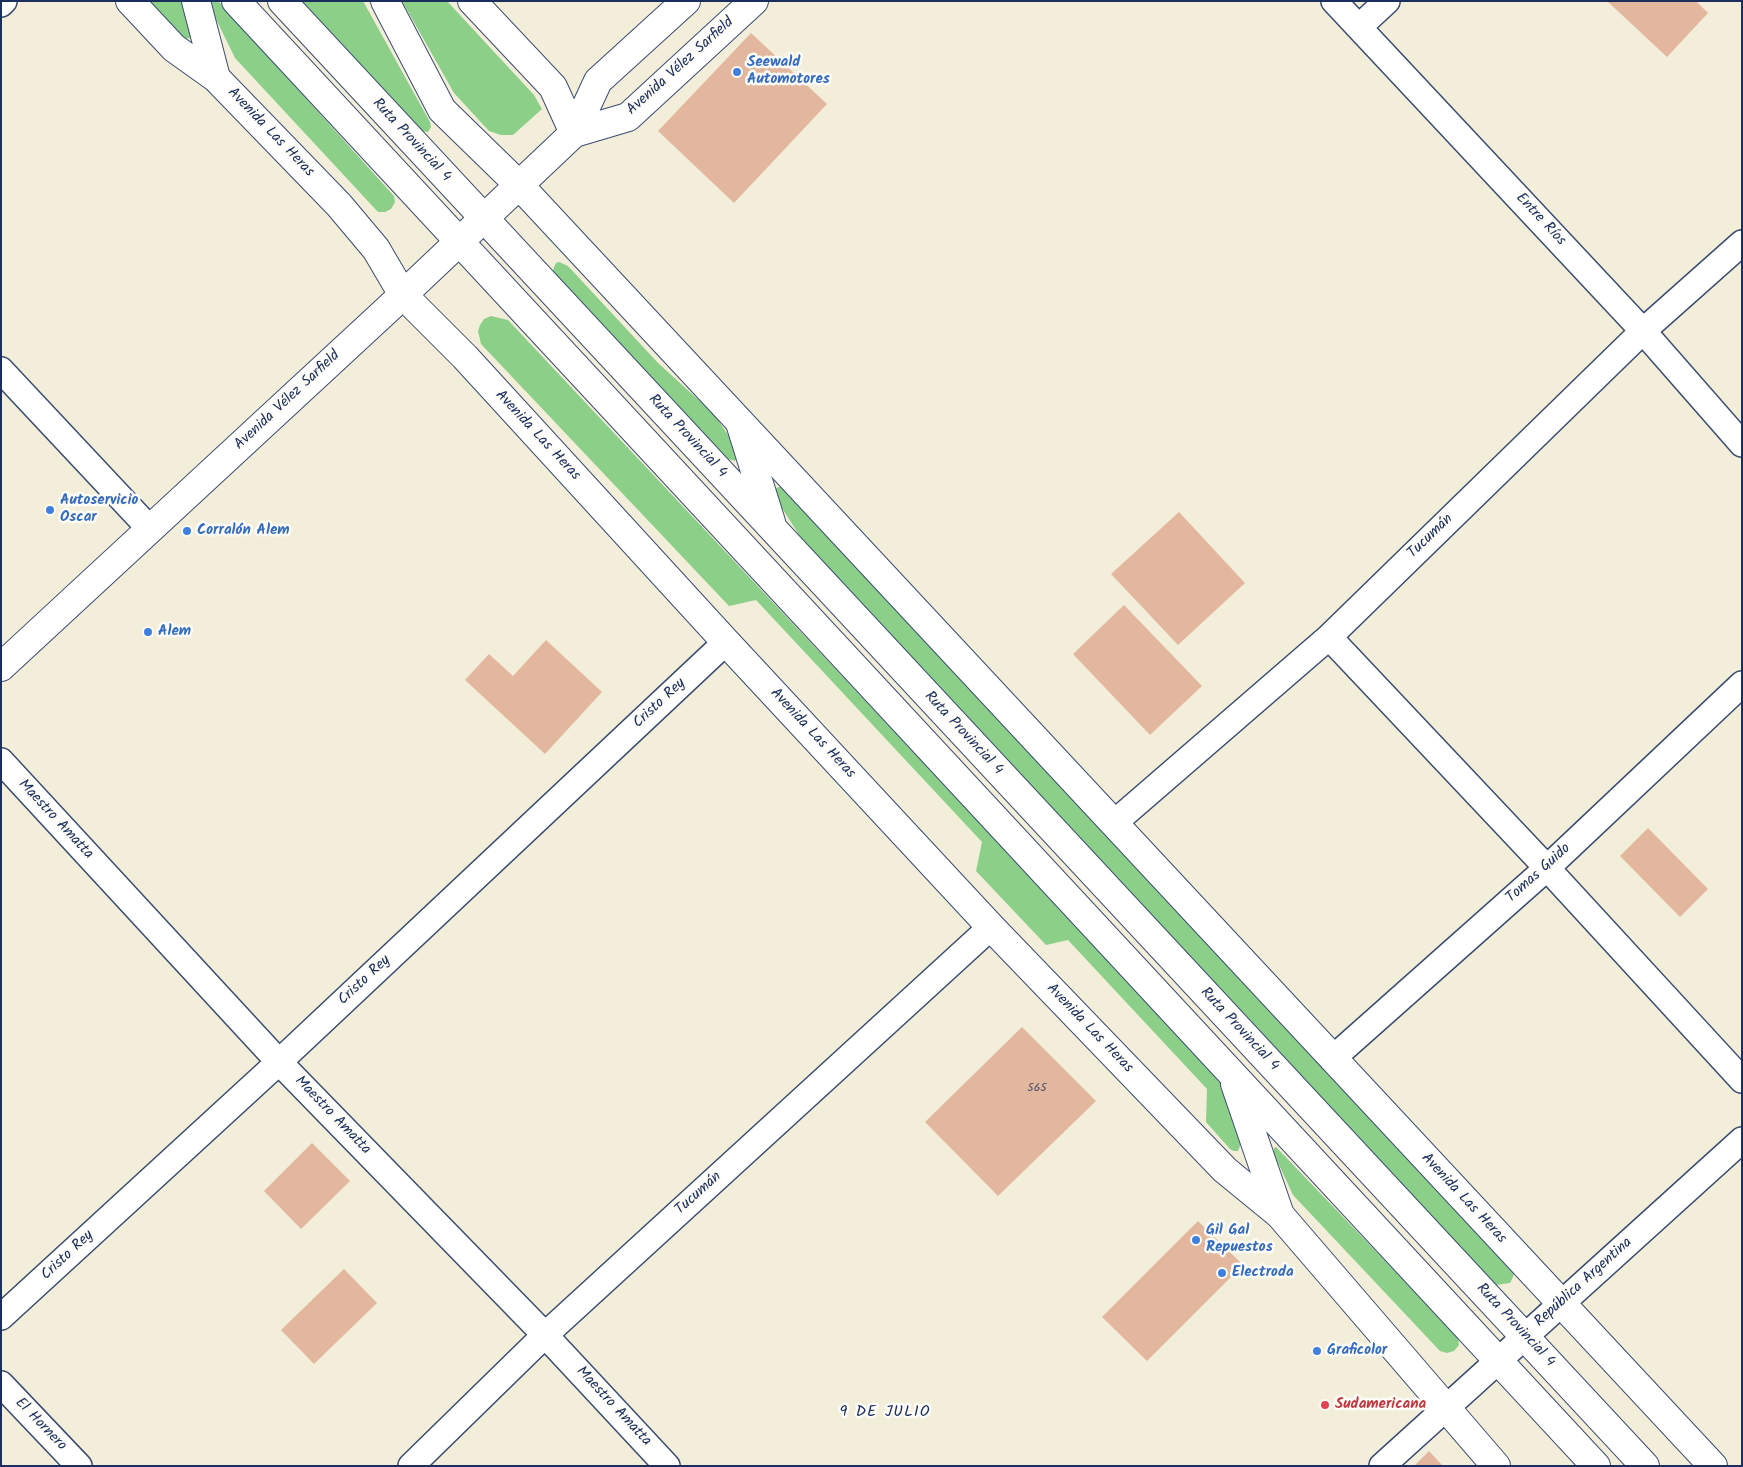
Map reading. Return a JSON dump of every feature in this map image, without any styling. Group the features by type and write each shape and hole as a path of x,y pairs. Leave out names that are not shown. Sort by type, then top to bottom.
{"main road":[{"name":"Avenida Las Heras","path":"130,1 174,48 216,78 339,205 376,249 403,295 465,357 991,927 1225,1170 1280,1215 1496,1466"},
{"path":"196,1 216,78"},
{"path":"236,1 1596,1466"},
{"name":"Ruta Provincial 4","path":"282,1 1645,1466"},
{"name":"Avenida Las Heras","path":"385,1 442,110 519,185 1712,1466"},
{"path":"472,1 553,87 574,133"},
{"name":"Avenida Vélez Sarfield","path":"1,667 403,295 574,133 598,81 686,1"},
{"name":"Avenida Vélez Sarfield","path":"574,133 628,117 754,1"},
{"path":"740,423 774,531"},
{"path":"1231,1073 1280,1215"}],"street":[{"path":"1,4 4,1"},
{"name":"Entre Ríos","path":"1334,1 1643,331 1742,444"},
{"path":"1359,27 1387,1"},
{"name":"Tucumán","path":"1114,824 1329,637 1643,331 1742,243"},
{"path":"1,370 150,529"},
{"path":"1329,637 1547,868 1742,1080"},
{"name":"Cristo Rey","path":"1,1317 279,1062 726,642"},
{"name":"Tomas Guido","path":"1332,1059 1547,868 1742,684"},
{"name":"Maestro Amatta","path":"1,761 279,1062 545,1335 667,1466"},
{"name":"Tucumán","path":"411,1466 545,1335 991,927"},
{"name":"República Argentina","path":"1382,1466 1742,1140"},
{"name":"El Hornero","path":"1,1384 79,1466"}],"green space":[{"path":"148,1 183,1 191,33 190,38 185,39 181,37"},
{"path":"211,1 218,1 221,4 394,196 395,202 391,209 385,212 378,212 235,58 212,11"},
{"path":"299,1 363,1 430,122 431,127 428,132 420,131"},
{"path":"402,1 447,1 534,95 542,109 513,135 501,135 489,131 454,93"},
{"path":"559,262 568,266 658,363 713,413 733,442 738,457 735,461 728,459 557,277 553,271 556,263"},
{"path":"491,316 508,320 1221,1080 1240,1141 1238,1151 1230,1149 1206,1122 1207,1089 1068,940 1046,945 976,871 982,842 756,600 729,606 481,344 478,331 480,325 484,319"},
{"path":"782,487 1515,1269 1510,1283 1496,1285 803,541 773,494 776,488"},
{"path":"1276,1147 1458,1337 1459,1345 1454,1351 1447,1353 1440,1351 1293,1195 1273,1152"}],"building":[{"path":"1607,1 1696,1 1708,13 1667,57"},
{"path":"751,33 827,104 734,203 658,131"},
{"path":"1179,512 1245,583 1178,645 1111,574"},
{"path":"1124,605 1202,686 1150,735 1073,654"},
{"path":"546,640 602,692 545,754 465,680 489,654 513,676"},
{"path":"1648,828 1708,889 1680,917 1620,856"},
{"path":"1022,1027 1096,1101 998,1196 925,1122"},
{"path":"312,1143 350,1181 301,1229 264,1191"},
{"path":"1198,1221 1243,1265 1147,1361 1102,1317"},
{"path":"344,1269 377,1303 314,1364 281,1330"},
{"path":"1429,1451 1443,1466 1414,1466"}],"place":[{"name":"Seewald Automotores","path":"737,72"},
{"name":"Autoservicio Oscar","path":"50,510"},
{"name":"Corralón Alem","path":"187,531"},
{"name":"Alem","path":"148,632"},
{"name":"Gil Gal Repuestos","path":"1196,1240"},
{"name":"Electroda","path":"1222,1273"},
{"name":"Graficolor","path":"1317,1351"},
{"name":"Sudamericana","path":"1325,1405"}],"district":[{"name":"9 DE JULIO","path":"885,1413"}]}
